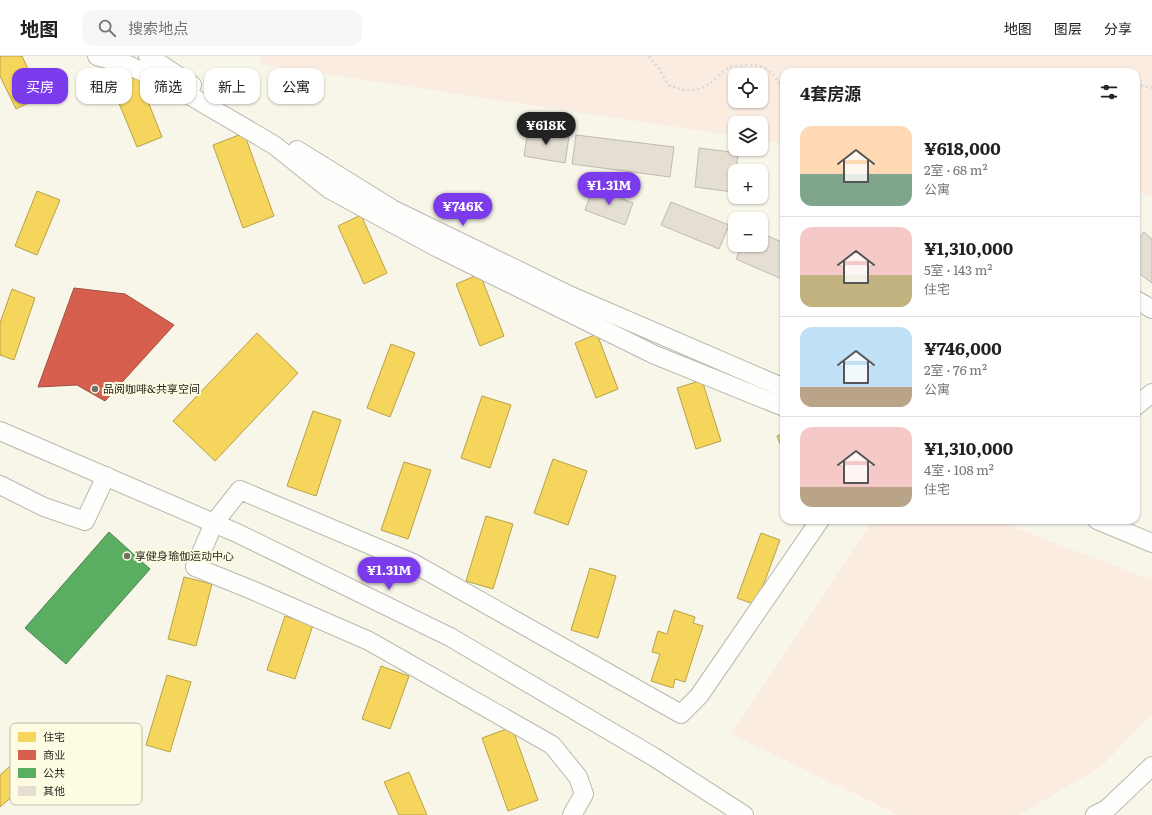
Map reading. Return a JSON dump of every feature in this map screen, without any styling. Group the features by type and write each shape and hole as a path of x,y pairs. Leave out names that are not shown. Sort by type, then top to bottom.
{"street":[{"path":"97,56 126,64 177,88 274,145 330,189 438,248 655,356 780,405"},
{"path":"148,56 206,94 392,209 571,296 780,386"},
{"path":"1140,302 1152,309"},
{"path":"1140,402 1152,392"},
{"path":"0,431 237,533 450,637 654,757 744,815"},
{"path":"0,485 44,507 85,521 106,476"},
{"path":"572,815 584,794 578,777 552,745 369,641 195,566 214,523 240,490 413,563 681,714 699,696 817,524"},
{"path":"1107,524 1152,543"},
{"path":"1095,815 1107,808 1152,766"}],"path":[{"path":"649,56 660,70 668,85 679,90 692,91 710,84 728,68 745,65 764,67 776,76 780,84"},
{"path":"1140,85 1152,88"}],"shaded area":[{"path":"262,56 1152,56 1152,197 1140,193 1140,68 780,68 780,143 768,141 768,116 728,116 728,135 324,74 324,68 285,68 259,64"},
{"path":"870,524 1005,524 1152,580 1152,715 1102,766 1019,815 899,815 731,734"}],"building: 住宅":[{"path":"0,56 22,56 28,68 12,68 12,101 0,76"},
{"path":"138,76 140,81 140,104 149,104 162,137 137,147 119,104 132,104 132,78"},
{"path":"14,104 26,104 16,109"},
{"path":"244,133 274,216 243,228 213,145"},
{"path":"37,191 60,200 37,255 15,246"},
{"path":"361,215 387,273 364,284 338,226"},
{"path":"480,274 504,336 480,346 456,284"},
{"path":"12,289 35,298 14,360 0,355 0,323"},
{"path":"257,333 298,373 215,461 173,421"},
{"path":"597,334 618,389 596,398 575,343"},
{"path":"391,344 415,353 390,417 367,408"},
{"path":"702,380 721,441 696,449 677,388"},
{"path":"482,396 511,405 490,468 461,458"},
{"path":"313,411 341,420 316,496 287,486"},
{"path":"780,435 780,444 777,436"},
{"path":"553,459 587,471 568,525 534,513"},
{"path":"404,462 431,470 408,539 381,530"},
{"path":"486,516 513,524 493,589 466,581"},
{"path":"761,533 780,540 756,605 737,598"},
{"path":"590,568 616,576 598,638 571,630"},
{"path":"184,577 212,584 196,646 168,639"},
{"path":"674,610 695,617 693,623 703,626 685,682 675,679 673,688 651,681 660,654 652,652 658,631 667,634"},
{"path":"285,616 313,625 295,679 267,670"},
{"path":"381,666 409,676 390,729 362,719"},
{"path":"167,675 191,682 170,752 146,745"},
{"path":"512,727 538,800 508,811 482,738"},
{"path":"10,766 10,799 0,807 0,775"},
{"path":"409,772 427,815 399,815 384,782"}],"building: 商业":[{"path":"74,288 125,294 174,325 105,401 77,385 38,387"}],"building: 公共":[{"path":"109,532 150,569 66,664 25,628"}],"building: 其他":[{"path":"528,130 569,137 565,163 524,156"},
{"path":"576,135 674,147 670,177 572,164"},
{"path":"699,148 728,152 728,156 738,156 737,164 728,164 728,191 695,187"},
{"path":"593,188 633,203 625,225 585,210"},
{"path":"671,202 728,225 728,227 719,249 661,225"},
{"path":"1144,232 1152,239 1152,283 1140,274 1140,237"},
{"path":"768,236 780,241 780,278 736,259 739,252 768,252"}],"place":[{"name":"品阅咖啡&共享空间","path":"95,389"},
{"name":"享健身瑜伽运动中心","path":"127,556"}]}
